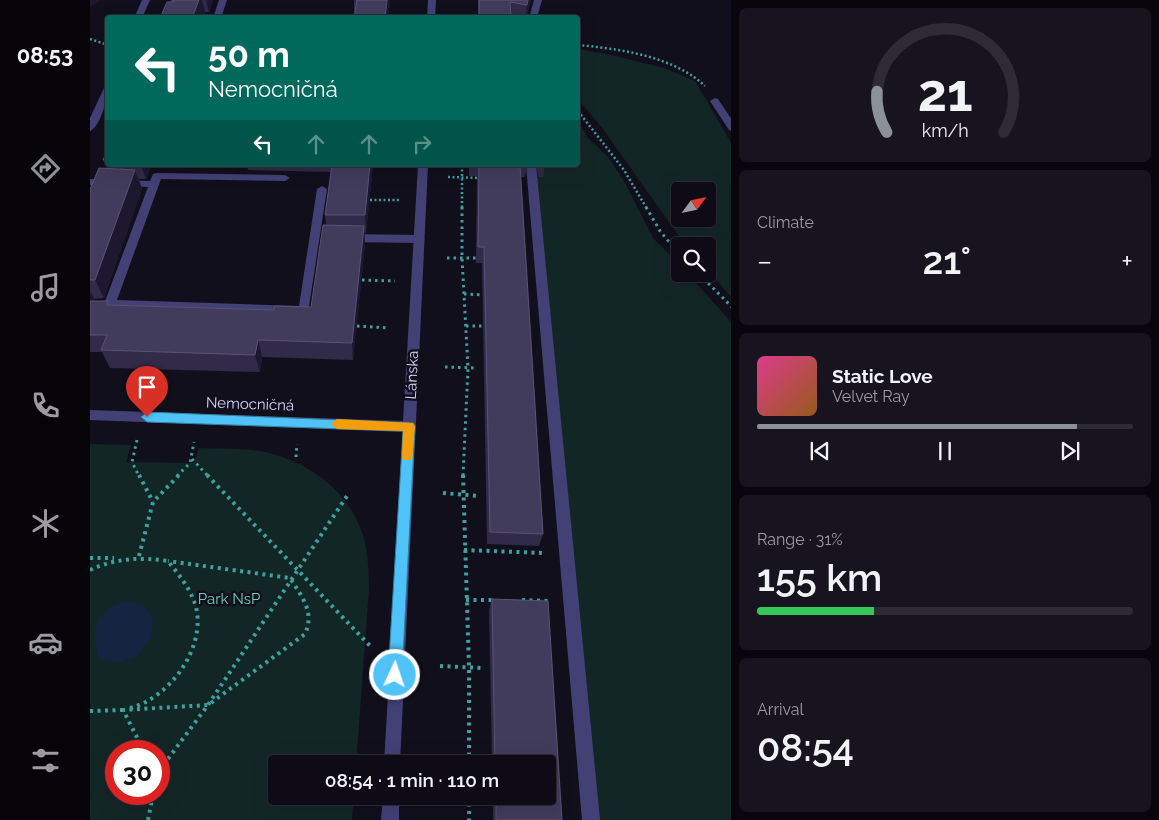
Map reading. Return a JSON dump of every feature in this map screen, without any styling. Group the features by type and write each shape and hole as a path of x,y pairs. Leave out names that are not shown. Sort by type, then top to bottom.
{"street":[{"path":"140,15 146,0"},
{"path":"218,15 223,0"},
{"path":"431,15 432,0"},
{"path":"534,15 538,0"},
{"path":"90,128 105,95"},
{"path":"715,101 731,126"},
{"name":"Lánska","path":"392,755 423,167"},
{"path":"531,167 591,820"},
{"path":"110,304 157,176 241,173 285,178"},
{"path":"90,182 154,184"},
{"path":"97,304 304,310 324,238 322,190"},
{"path":"324,238 420,239"},
{"name":"Nemocničná","path":"90,415 409,426"},
{"path":"390,820 391,805"}],"path":[{"path":"90,39 105,43"},
{"path":"580,45 630,53 668,64 699,78 715,101"},
{"path":"580,114 624,170 660,232 671,245"},
{"path":"462,167 462,258 468,368 462,495 469,668 469,755"},
{"path":"448,177 480,178"},
{"path":"370,200 402,200"},
{"path":"447,258 476,258"},
{"path":"362,280 396,282"},
{"path":"707,282 731,306"},
{"path":"464,294 494,295"},
{"path":"357,326 389,328"},
{"path":"466,326 492,326"},
{"path":"445,368 477,368"},
{"path":"137,440 132,462 153,502"},
{"path":"139,556 153,502 192,460 194,442"},
{"path":"192,460 372,648"},
{"path":"443,494 479,496"},
{"path":"170,756 208,705 290,578 346,496"},
{"path":"464,550 566,554"},
{"path":"90,558 139,556 290,578"},
{"path":"90,570 119,558"},
{"path":"123,710 147,704 167,687 182,667 194,640 197,615 188,584 168,561"},
{"path":"90,712 208,705 305,634 311,624 310,611 290,578"},
{"path":"466,600 504,600"},
{"path":"514,600 571,601"},
{"path":"440,666 481,668"},
{"path":"123,710 138,740"},
{"path":"148,820 151,805"},
{"path":"469,805 469,820"}],"green space":[{"path":"580,49 664,68 695,81 731,143 731,297 716,279 716,237 680,237 673,228 716,228 716,182 671,182 671,225 603,129 580,101"},
{"path":"580,124 588,138 608,157 625,183 653,238 671,256 671,282 695,282 731,322 731,820 597,820 535,167 580,167"},
{"name":"Park NsP","path":"90,444 131,445 126,462 194,463 199,448 238,449 277,455 310,470 325,480 349,506 358,522 364,539 369,589 357,755 268,755 268,805 353,805 352,820 90,820"}],"water":[{"path":"125,601 144,605 153,619 151,638 137,656 117,663 99,659 95,638 97,622 107,610"}],"building":[{"path":"172,0 199,0 193,15 161,15 167,2 174,2"},
{"path":"357,0 387,0 385,15 354,15"},
{"path":"479,0 528,0 527,5 510,2 511,15 479,15"},
{"path":"332,167 370,167 365,215 325,215"},
{"path":"479,167 520,167 543,534 490,532 484,247 478,247"},
{"path":"99,168 135,170 95,280 90,280 90,189"},
{"path":"323,225 364,226 352,343 258,340 255,355 101,350 107,335 90,335 90,301 108,301 107,305 274,310 275,306 311,307"},
{"path":"492,599 548,601 562,820 496,820 496,805 556,805 556,755 495,755"}],"slow traffic":[{"path":"337,424 409,426 408,456"}],"route":[{"path":"147,417 409,426 395,675"}]}
